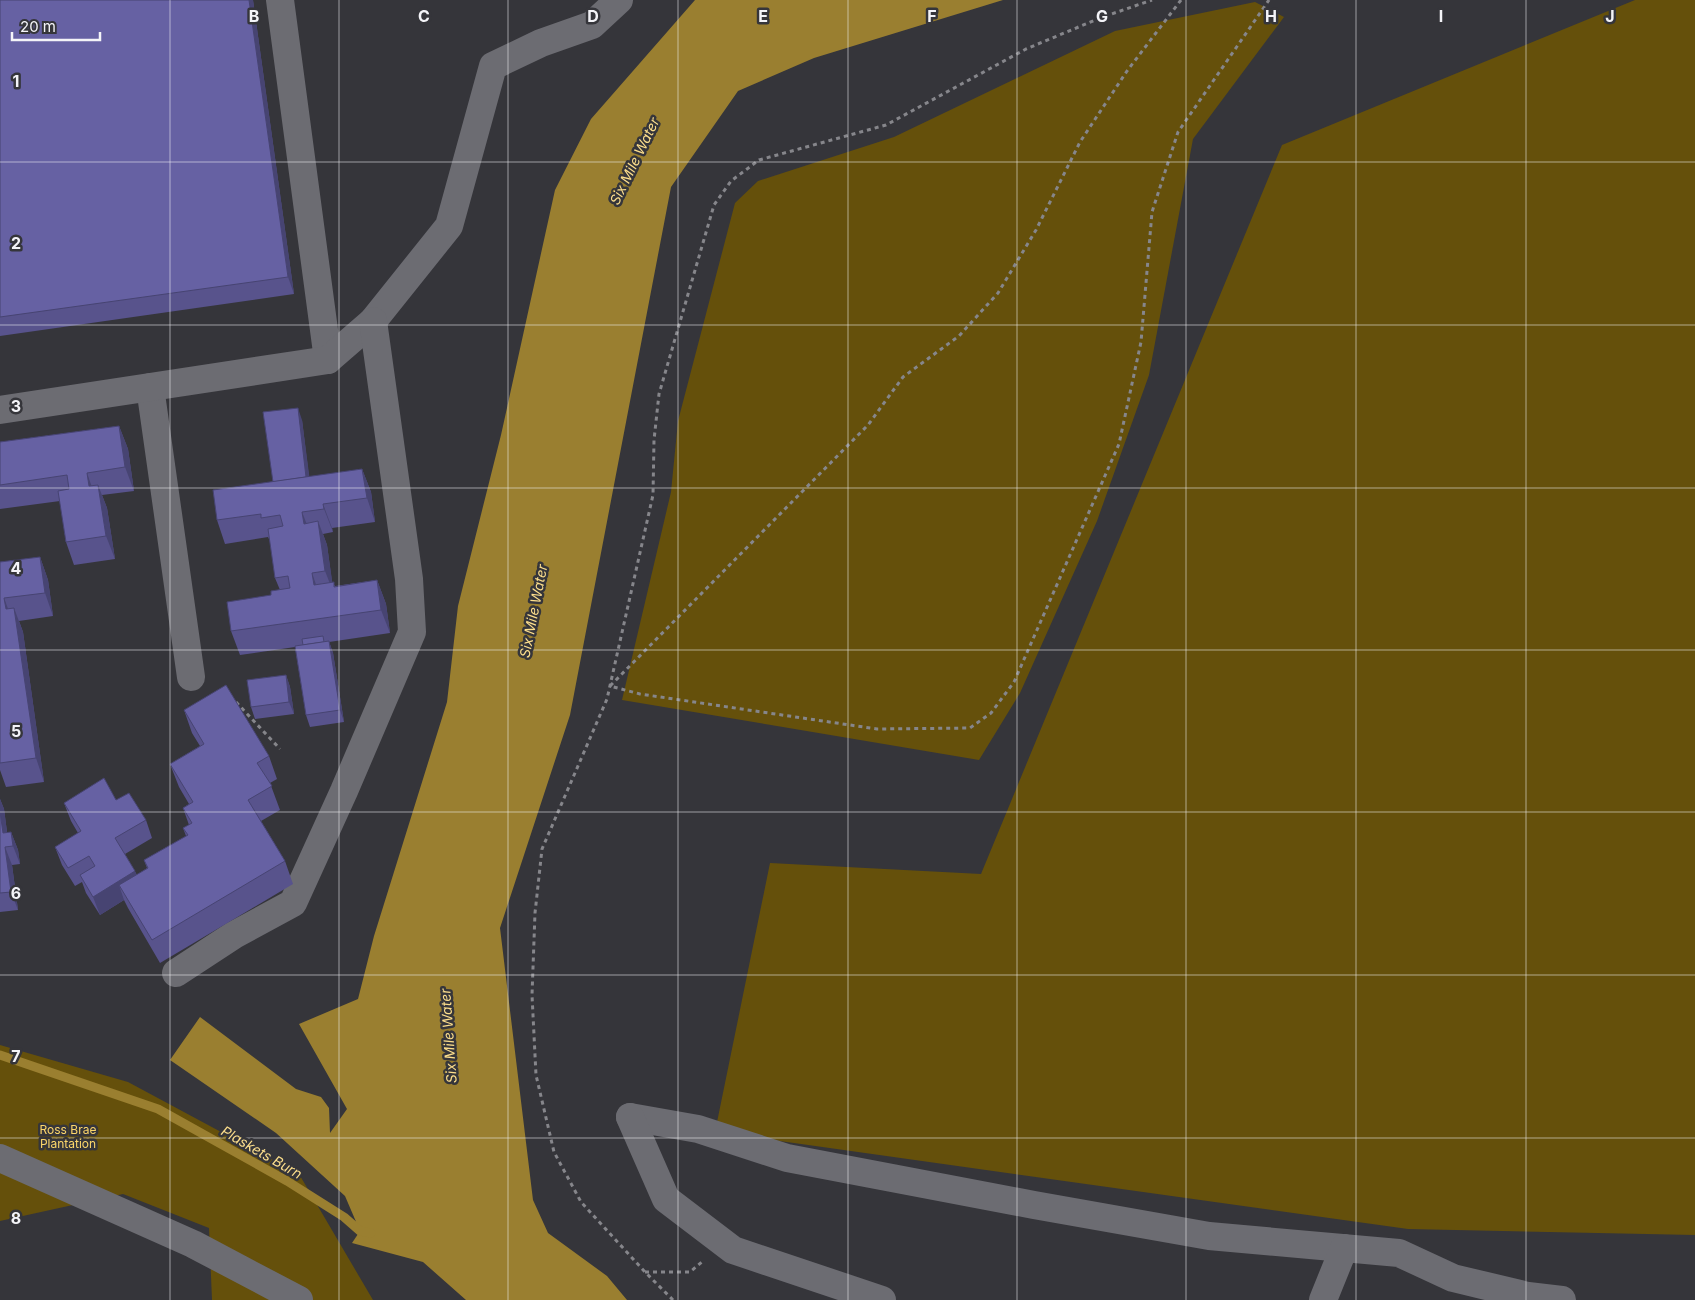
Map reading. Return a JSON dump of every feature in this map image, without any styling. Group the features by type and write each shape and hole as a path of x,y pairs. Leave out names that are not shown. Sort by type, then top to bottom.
{"lane":[{"path":"280,0 328,360"},
{"path":"0,410 328,360 373,321 449,226 493,66 541,43 592,25 619,0"},
{"path":"176,973 234,935 293,903 344,791 412,632 409,579 373,321"},
{"path":"150,387 191,677"},
{"path":"882,1300 733,1250 666,1199 630,1117 698,1129 787,1158 1209,1236 1399,1253 1453,1278 1528,1296 1562,1300"},
{"path":"0,1158 193,1244 299,1300"},
{"path":"1323,1300 1344,1248"}],"path":[{"path":"674,1300 644,1272 581,1202 554,1152 536,1075 532,995 536,914 542,849 608,699 653,495 654,440 659,394 714,205 731,181 759,160 886,125 1026,49 1100,18 1152,0"},
{"path":"610,686 868,425 903,377 959,336 998,293 1036,230 1080,142 1127,71 1181,0"},
{"path":"610,686 640,694 877,729 970,728 991,713 1014,682 1119,444 1141,342 1152,212 1178,132 1269,0"},
{"path":"229,698 236,702 280,748"},
{"path":"644,1272 690,1272 722,1242"}],"green space":[{"path":"1635,0 1695,0 1695,1235 1408,1229 715,1132 770,863 981,874 1282,145"},
{"path":"1255,2 1284,17 1193,139 1149,375 1097,521 1020,693 979,760 622,700 671,492 678,421 735,203 758,181 894,137 1115,31"},
{"name":"Ross Brae Plantation","path":"0,1045 128,1082 299,1174 373,1300 212,1300 209,1228 123,1194 0,1221"}],"water":[{"name":"Six Mile Water","path":"695,0 1003,0 814,58 738,91 671,187 570,715 500,928 533,1200 548,1233 607,1276 627,1300 466,1300 423,1262 352,1243 360,1231 345,1196 276,1133 170,1060 200,1017 296,1089 321,1097 329,1108 330,1133 347,1109 299,1024 358,999 374,936 447,702 458,606 501,435 555,190 591,119"}],"building":[{"path":"0,0 249,0 288,277 0,317"},
{"path":"298,408 306,477 273,482 263,412"},
{"path":"119,426 125,467 87,473 89,486 98,485 106,536 66,542 58,491 69,489 67,475 0,485 0,442"},
{"path":"362,469 367,498 323,504 324,509 302,512 304,524 318,521 325,571 312,573 314,585 334,582 334,587 377,580 381,610 231,631 227,602 271,595 271,591 290,588 288,576 275,578 268,529 283,526 280,515 261,518 261,514 217,520 213,490"},
{"path":"40,557 45,593 4,598 6,609 14,608 36,758 0,763 0,562"},
{"path":"323,636 324,642 303,645 302,639"},
{"path":"329,641 340,710 306,715 295,646"},
{"path":"286,675 289,702 251,707 247,680"},
{"path":"226,685 269,756 257,763 272,786 248,800 285,861 152,940 119,885 148,868 144,860 188,835 183,828 192,823 183,808 193,802 170,764 204,744 184,710"},
{"path":"104,778 116,800 129,793 146,820 115,838 135,871 93,897 80,875 95,866 89,856 68,868 55,847 81,831 64,803"},
{"path":"0,812 3,833 11,832 13,846 5,847 11,892 0,893"}],"waterway":[{"name":"Plaskets Burn","path":"0,1055 158,1109 287,1181 344,1217 360,1231 371,1233"}]}
